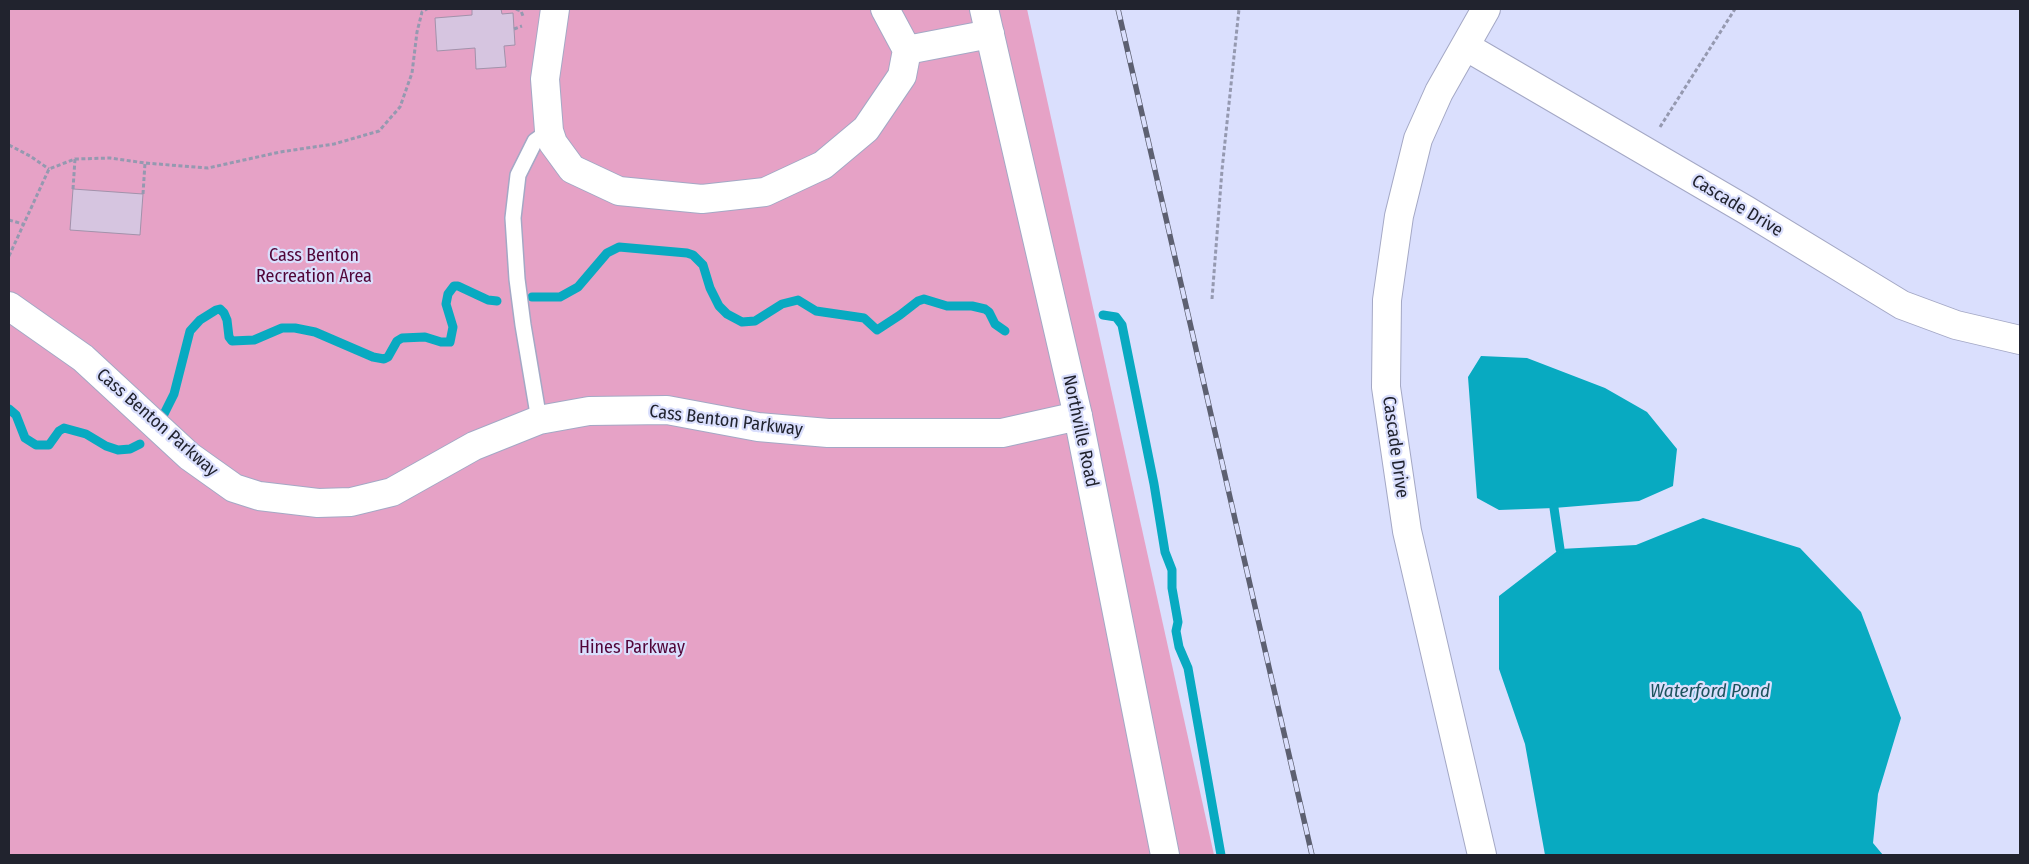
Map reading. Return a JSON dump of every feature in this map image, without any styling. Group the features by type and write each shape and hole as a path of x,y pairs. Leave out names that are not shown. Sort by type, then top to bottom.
{"street":[{"path":"555,9 545,79 549,131 553,143 572,169 619,190 702,199 765,192 823,165 866,129 902,76 907,50 885,9"},
{"name":"Cascade Drive","path":"1482,855 1407,531 1386,387 1386,300 1399,216 1418,139 1439,92 1486,9"},
{"path":"907,50 987,22"},
{"name":"Northville Road","path":"987,22 1078,416 1165,855"},
{"name":"Cascade Drive","path":"1466,46 1902,305 1956,325 2020,340"},
{"name":"Cass Benton Parkway","path":"9,306 84,358 189,456 234,488 259,496 318,503 351,502 392,492 474,446 539,420 589,411 652,409 758,428 828,433 1002,432 1078,416"}],"lane":[{"path":"539,420 523,325 517,278 513,218 518,176 536,141 549,131"}],"path":[{"path":"9,256 49,169 75,159 110,158 146,164 208,168 280,152 334,144 379,131 400,107 412,73 416,32 422,12 427,9"},
{"path":"514,29 524,25 522,10 516,9"},
{"path":"1212,299 1222,170 1239,9"},
{"path":"1644,151 1735,9"},
{"path":"9,145 49,169"},
{"path":"73,190 75,159"},
{"path":"143,194 146,164"},
{"path":"9,220 23,224"}],"green space":[{"path":"9,9 1027,9 1214,855 9,855"}],"water":[{"path":"1481,356 1527,358 1605,388 1647,412 1677,449 1673,486 1639,501 1554,508 1499,510 1477,498 1468,377"},
{"name":"Waterford Pond","path":"1703,518 1800,548 1861,612 1901,718 1878,794 1873,843 1883,855 1545,855 1525,744 1499,669 1499,596 1560,549 1636,545"}],"building":[{"path":"472,9 501,9 502,14 513,13 515,45 504,46 506,67 476,69 475,48 437,51 435,18 472,15"},
{"path":"73,189 143,194 140,235 70,230"}],"waterway":[{"path":"532,297 560,297 578,287 607,253 619,247 693,255 703,265 710,288 719,306 727,314 742,322 755,321 782,304 798,300 816,311 864,318 877,330 918,301 924,299 947,306 972,306 985,309 989,312 995,324 1005,331"},
{"path":"164,414 174,394 190,331 200,320 216,310 220,309 224,313 227,320 229,337 232,341 254,340 282,328 295,328 315,332 373,357 384,359 388,357 397,341 402,338 425,337 441,342 450,342 453,327 446,304 448,294 454,286 458,286 488,300 497,301"},
{"path":"1103,315 1116,317 1122,325 1154,484 1165,552 1172,570 1172,588 1178,622 1176,631 1179,647 1188,668 1221,855"},
{"path":"9,409 16,415 25,438 36,445 49,445 59,431 64,428 86,434 106,446 118,450 130,449 140,444"},
{"path":"1554,508 1560,549"}],"railway":[{"path":"1118,9 1312,855"}],"park label":[{"name":"Cass Benton Recreation Area","path":"314,266"},
{"name":"Hines Parkway","path":"632,648"}]}
